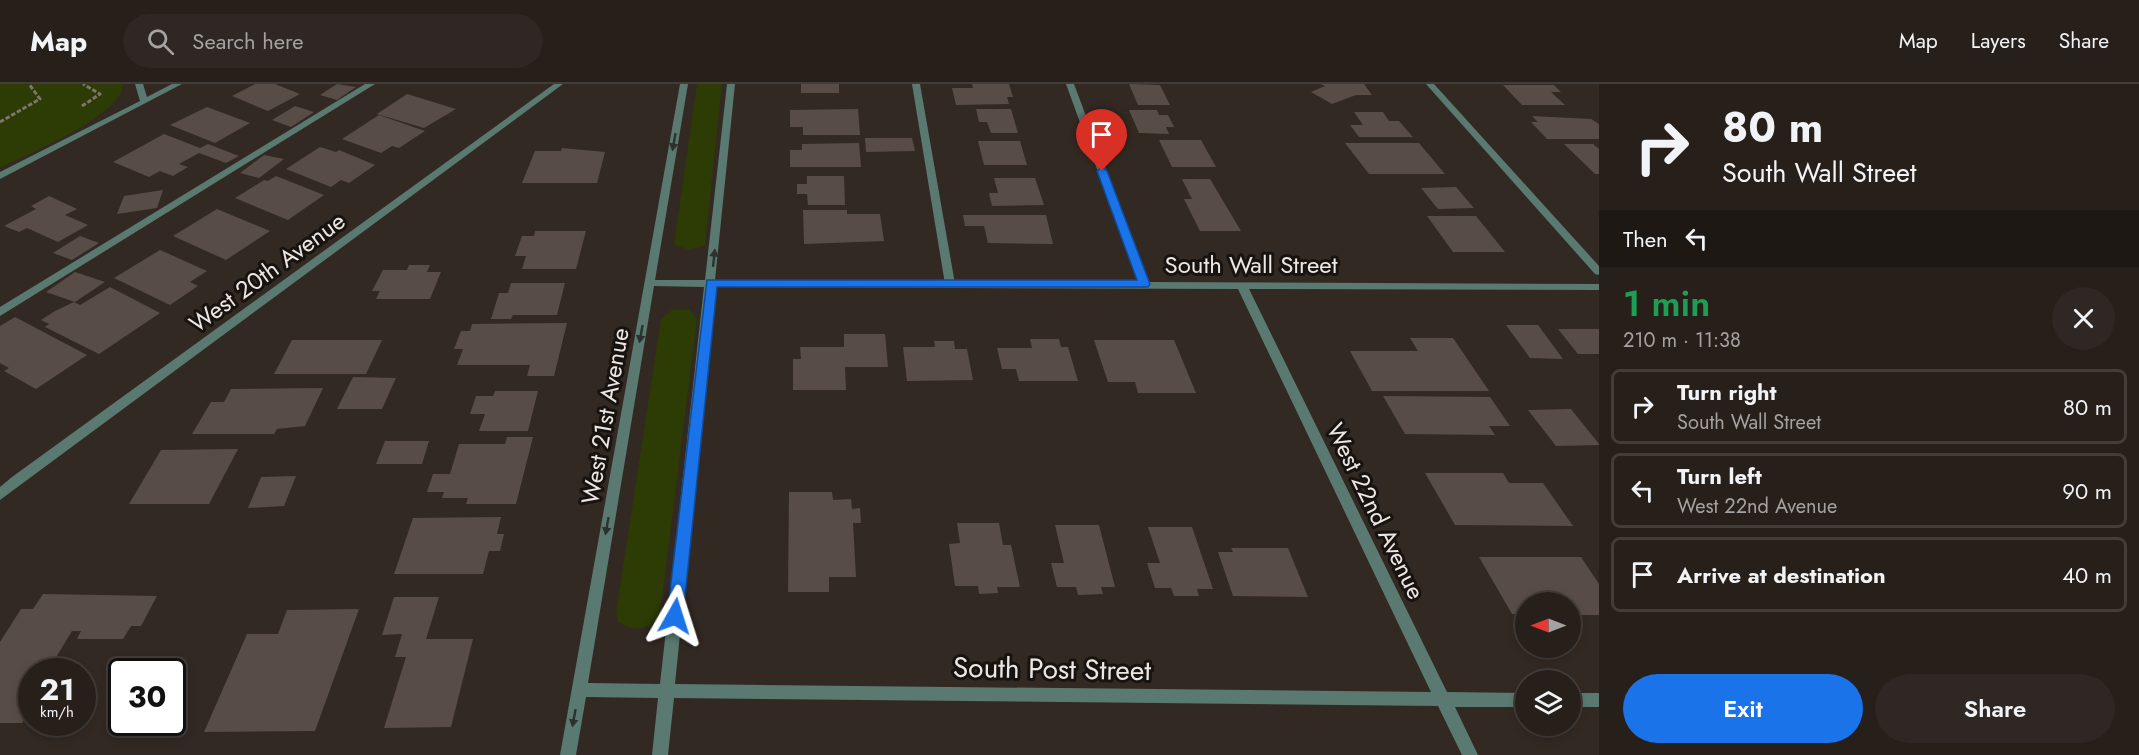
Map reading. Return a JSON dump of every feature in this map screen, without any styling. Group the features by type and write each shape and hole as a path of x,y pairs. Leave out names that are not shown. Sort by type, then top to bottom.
{"street":[{"path":"139,84 144,101"},
{"path":"0,176 178,84"},
{"path":"0,312 371,84"},
{"name":"West 20th Avenue","path":"0,495 16,481 559,84"},
{"name":"West 21st Avenue","path":"568,755 684,84"},
{"path":"660,755 731,84"},
{"path":"916,84 950,284"},
{"path":"1070,84 1144,284"},
{"path":"1430,84 1599,272"},
{"name":"South Wall Street","path":"650,283 1599,287"},
{"name":"West 22nd Avenue","path":"1242,286 1470,755"},
{"name":"South Post Street","path":"579,690 1515,699"},
{"path":"1581,700 1599,700"}],"path":[{"path":"0,122 40,99 29,84"}],"green space":[{"path":"0,84 123,84 119,96 91,121 0,168"},
{"path":"697,84 722,84 705,245 690,250 674,245"},
{"path":"672,310 690,310 697,319 660,614 647,627 636,628 618,622 616,613 661,319"}],"building":[{"path":"255,84 275,84 300,94 268,111 232,96"},
{"path":"337,84 356,87 337,100 320,95"},
{"path":"801,84 839,84 839,93 801,93"},
{"path":"972,84 1009,84 1013,97 1007,97 1009,104 956,105 952,88 973,88"},
{"path":"1129,84 1160,85 1170,105 1138,105"},
{"path":"1320,84 1364,84 1372,95 1356,95 1332,104 1311,92 1325,86"},
{"path":"1503,85 1554,85 1561,92 1551,92 1565,105 1522,105"},
{"path":"407,94 456,109 424,128 377,114"},
{"path":"295,106 314,112 291,127 272,120"},
{"path":"207,107 250,123 215,143 170,125"},
{"path":"858,109 860,135 803,135 803,127 790,127 790,110"},
{"path":"976,109 1011,109 1018,133 991,133 987,122 979,122"},
{"path":"1129,110 1157,110 1159,115 1168,115 1174,127 1166,127 1169,134 1139,133"},
{"path":"1354,112 1383,112 1389,121 1399,121 1413,137 1359,137 1350,125 1363,125"},
{"path":"379,115 425,131 399,148 392,146 381,153 342,139"},
{"path":"1532,116 1591,119 1599,124 1599,139 1547,139 1531,122 1538,122"},
{"path":"164,134 200,148 208,144 239,156 226,163 199,153 179,164 188,167 173,176 160,171 149,177 113,162"},
{"path":"865,138 912,138 915,151 866,152"},
{"path":"1159,140 1201,140 1216,167 1172,167"},
{"path":"978,141 1020,141 1027,165 984,165"},
{"path":"859,143 861,167 790,167 790,150 802,150 802,144"},
{"path":"1345,143 1419,143 1445,174 1369,174"},
{"path":"1564,144 1593,144 1599,149 1599,174 1595,174"},
{"path":"320,147 336,152 339,150 375,165 349,183 341,180 331,187 286,169"},
{"path":"562,148 605,152 597,183 522,183 535,151 561,151"},
{"path":"264,155 284,159 259,178 240,173"},
{"path":"276,176 324,195 288,220 235,198 264,180 268,181"},
{"path":"807,176 844,176 845,205 808,205 807,194 797,194 797,184 807,184"},
{"path":"994,178 1035,178 1044,205 992,206 989,193 998,193"},
{"path":"1182,179 1210,179 1241,231 1200,231 1184,199 1192,199"},
{"path":"1456,187 1474,208 1438,209 1421,188"},
{"path":"163,190 157,208 117,214 124,196"},
{"path":"49,196 77,209 65,215 88,225 58,242 27,228 19,232 4,226 36,209 31,206"},
{"path":"217,209 270,231 226,260 173,236"},
{"path":"803,210 847,210 847,214 880,214 884,241 804,244"},
{"path":"963,215 1046,215 1053,244 988,243 984,226 965,226"},
{"path":"1427,216 1476,216 1505,252 1453,252"},
{"path":"535,231 586,231 576,269 522,269 526,256 515,256 522,236 534,236"},
{"path":"80,236 99,243 72,260 53,253"},
{"path":"160,250 207,271 190,282 198,286 170,305 114,278"},
{"path":"409,265 430,265 427,272 441,272 430,299 376,299 380,291 372,291 383,270 407,270"},
{"path":"75,272 105,282 75,302 46,292"},
{"path":"511,283 565,283 557,315 513,315 511,319 491,319 499,293 508,293"},
{"path":"110,287 160,313 99,354 45,327 49,324 41,320 74,302 80,305"},
{"path":"15,317 87,355 36,389 4,371 9,368 0,363 0,326"},
{"path":"567,323 554,376 527,376 530,365 457,365 463,349 454,349 461,331 470,331 472,324"},
{"path":"1506,325 1538,325 1563,359 1530,358"},
{"path":"1558,329 1599,329 1599,354 1578,354"},
{"path":"844,334 885,334 888,367 845,367 846,390 793,390 793,359 801,359 800,347 844,347"},
{"path":"1410,338 1453,338 1489,391 1372,391 1350,351 1418,351"},
{"path":"1030,339 1059,339 1061,347 1068,347 1078,381 1019,381 1016,369 1002,369 997,348 1032,348"},
{"path":"292,340 382,340 366,374 274,374"},
{"path":"1094,340 1174,340 1196,393 1138,393 1135,382 1108,382"},
{"path":"934,341 954,341 955,349 967,349 973,380 907,381 903,347 935,347"},
{"path":"353,377 396,378 382,409 337,409"},
{"path":"323,388 305,426 277,429 274,434 192,434 211,402 224,402 231,389"},
{"path":"495,391 538,391 528,431 479,431 485,414 470,414 476,396 493,396"},
{"path":"1383,396 1490,397 1510,426 1489,426 1495,435 1405,434"},
{"path":"1571,409 1599,445 1556,446 1528,410"},
{"path":"507,437 533,437 516,504 466,504 468,498 442,498 444,492 427,492 433,474 450,474 459,444 505,444"},
{"path":"385,441 429,441 422,464 376,464"},
{"path":"238,449 209,504 129,504 161,450"},
{"path":"1425,473 1503,473 1509,483 1543,483 1573,526 1455,525"},
{"path":"296,476 284,506 248,508 261,477"},
{"path":"789,492 832,492 833,500 851,499 852,509 860,508 861,523 853,523 856,577 829,577 829,592 788,592"},
{"path":"501,517 497,534 504,534 500,551 489,551 483,574 394,574 413,518"},
{"path":"957,523 999,523 1003,545 1011,545 1020,587 997,587 998,593 979,594 978,586 955,586 949,544 960,543"},
{"path":"1055,525 1099,525 1115,587 1101,587 1103,594 1078,595 1076,587 1057,587 1051,563 1064,563"},
{"path":"1148,527 1192,527 1213,589 1197,589 1199,596 1174,596 1171,588 1155,588 1147,563 1160,563"},
{"path":"1231,548 1288,548 1308,597 1233,596 1218,552 1233,552"},
{"path":"1479,557 1581,557 1599,584 1599,615 1581,615 1581,592 1515,592 1515,614 1512,614"},
{"path":"43,594 157,596 141,626 131,626 123,639 77,639 81,631 72,631 56,658 18,658 18,723 0,723 0,642 21,609 33,609"},
{"path":"394,597 439,597 426,639 473,639 451,727 384,728 406,657 395,657 402,634 382,635"},
{"path":"359,609 315,731 204,732 247,634 278,634 287,610"}],"route":[{"path":"675,616 711,283 1144,284 1102,171"}]}
